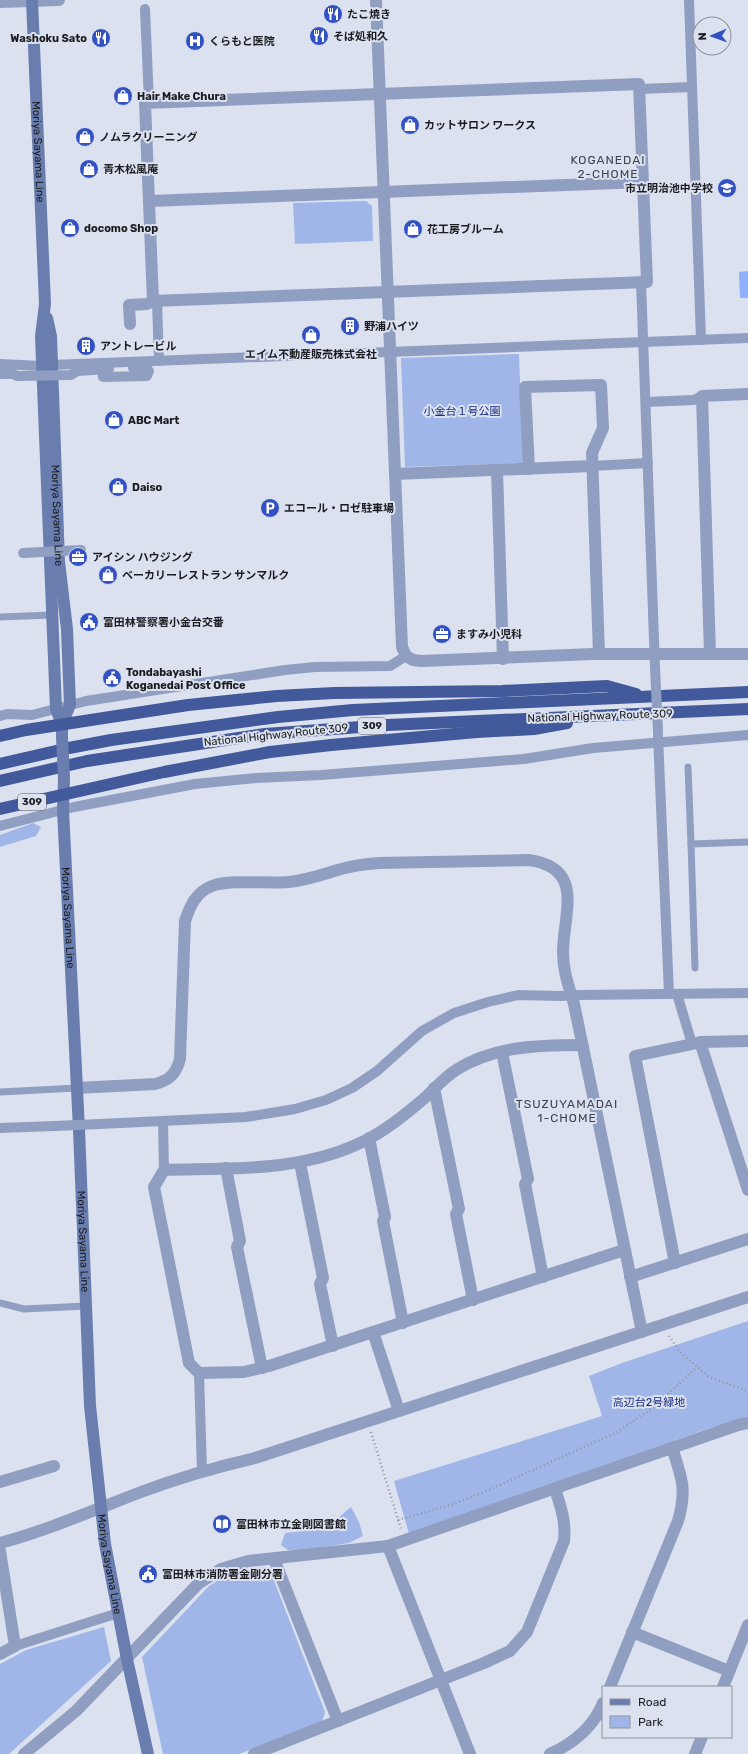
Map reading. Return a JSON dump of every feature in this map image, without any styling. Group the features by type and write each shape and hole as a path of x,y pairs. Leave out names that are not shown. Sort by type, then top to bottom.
{"highway":[{"path":"0,736 62,724 188,705 277,696 341,693 502,691 607,686 648,697"},
{"name":"National Highway Route 309","path":"0,764 111,740 278,717 353,710 748,692"},
{"name":"National Highway Route 309","path":"0,781 87,761 265,734 388,725 748,709"},
{"path":"64,795 164,772 293,749 477,732 534,729 615,715"},
{"name":"309","path":"0,809 64,795"}],"main road":[{"name":"Moriya Sayama Line","path":"32,1 45,304 41,336 47,365 59,562 67,629 70,705 62,724"},
{"name":"Moriya Sayama Line","path":"47,365 52,615 56,709 62,724 64,778 63,810 77,1088 90,1406 105,1544 127,1659 148,1754"}],"street":[{"path":"0,2 59,0"},
{"path":"376,0 402,647 406,656 413,660 421,661 503,659 599,654 748,654"},
{"path":"689,0 701,340"},
{"path":"145,9 149,102"},
{"path":"130,324 129,305 147,304 155,301 647,282 639,84 145,103 149,201 155,301 159,361"},
{"path":"639,89 692,87"},
{"path":"149,201 643,182"},
{"path":"641,282 658,742 672,994 696,1043 748,1190"},
{"path":"0,364 103,366 159,361 748,338"},
{"path":"0,374 13,374 17,376 71,375 77,371 103,369 109,369 124,368 146,368 149,371 147,376 103,377 103,373 103,366"},
{"path":"529,469 525,387 601,385 603,428 592,453 599,654"},
{"path":"646,402 694,400 702,396 748,394"},
{"path":"702,396 710,654"},
{"path":"395,474 648,463"},
{"path":"497,470 503,659"},
{"path":"24,553 81,550"},
{"path":"0,716 7,714 32,715 70,705 140,692 285,670 315,667 390,666 406,656"},
{"path":"0,826 63,810 195,784 256,778 321,775 524,759 594,748 748,735"},
{"path":"77,1088 155,1084 166,1081 174,1075 178,1069 180,1059 185,921 188,910 194,899 201,892 223,884 289,882 307,879 346,868 378,863 529,860 543,862 553,866 562,877 567,887 568,904 563,953 565,973 574,1004 642,1332"},
{"path":"0,1128 246,1117 295,1109 326,1100 352,1088 377,1071 422,1031 454,1013 488,1002 518,995 580,996 748,993"},
{"path":"675,1263 634,1056 696,1043 748,1041"},
{"path":"164,1170 300,1163 332,1154 358,1144 406,1114 455,1071 471,1062 502,1052 547,1045 582,1045"},
{"path":"502,1052 528,1179 525,1184 543,1277"},
{"path":"434,1088 459,1209 456,1214 473,1300"},
{"path":"163,1121 164,1170 154,1186 189,1363 199,1373 202,1472"},
{"path":"369,1138 385,1217 383,1221 403,1323"},
{"path":"300,1163 323,1278 320,1284 333,1346"},
{"path":"226,1168 240,1241 237,1247 262,1368"},
{"path":"630,1277 748,1239"},
{"path":"199,1373 244,1372 262,1368 624,1250"},
{"path":"0,1544 142,1492 202,1472 255,1458 748,1297"},
{"path":"373,1332 399,1411"},
{"path":"24,1754 38,1749 127,1659 198,1584 221,1569 274,1558 388,1546 748,1423"},
{"path":"610,1686 678,1521 682,1505 683,1483 672,1448"},
{"path":"0,1482 54,1466"},
{"path":"254,1754 504,1654 519,1642 527,1632 564,1541 565,1526 563,1513 555,1489"},
{"path":"388,1546 470,1754"},
{"path":"0,1551 15,1646"},
{"path":"274,1558 338,1721"},
{"path":"0,1654 15,1646 118,1613"},
{"path":"723,1686 748,1625"},
{"path":"632,1632 729,1671"},
{"path":"550,1754 575,1741 593,1721 602,1705"},
{"path":"695,1754 702,1738"}],"lane":[{"path":"0,617 52,615"},
{"path":"688,767 695,968"},
{"path":"691,844 748,842"},
{"path":"0,1092 77,1088"},
{"path":"0,1303 24,1309 86,1306"}],"path":[{"path":"663,1325 671,1342 697,1367 710,1377 748,1391"},
{"path":"398,1520 451,1505 483,1493 617,1432 654,1407 697,1367"},
{"path":"368,1421 405,1540"}],"green space":[{"path":"366,201 372,206 373,241 295,244 293,203"},
{"name":"小金台１号公園","path":"519,354 523,463 405,467 401,358"},
{"path":"33,823 41,827 36,836 0,847 0,835"},
{"name":"高辺台2号緑地","path":"748,1321 748,1418 710,1428 409,1534 394,1481 602,1416 589,1376 622,1363"},
{"path":"351,1507 359,1522 363,1536 349,1543 305,1550 288,1550 281,1545 285,1533 323,1529 332,1526 339,1517"},
{"path":"261,1567 271,1573 325,1712 322,1722 239,1754 163,1754 142,1657 209,1586 223,1577"},
{"path":"104,1627 111,1661 9,1754 0,1754 0,1664 26,1650"}],"shaded area":[{"path":"748,271 748,298 740,298 739,272"}],"place":[{"name":"たこ焼き","path":"333,14"},
{"name":"そば処和久","path":"319,36"},
{"name":"Washoku Sato","path":"101,38"},
{"name":"くらもと医院","path":"195,41"},
{"name":"Hair Make Chura","path":"123,96"},
{"name":"カットサロン ワークス","path":"410,125"},
{"name":"ノムラクリーニング","path":"85,137"},
{"name":"青木松風庵","path":"89,169"},
{"name":"市立明治池中学校","path":"727,188"},
{"name":"docomo Shop","path":"70,228"},
{"name":"花工房ブルーム","path":"413,229"},
{"name":"野浦ハイツ","path":"350,326"},
{"name":"エイム不動産販売株式会社","path":"311,335"},
{"name":"アントレービル","path":"86,346"},
{"name":"ABC Mart","path":"114,420"},
{"name":"Daiso","path":"118,487"},
{"name":"エコール・ロゼ駐車場","path":"270,508"},
{"name":"アイシン ハウジング","path":"78,557"},
{"name":"ベーカリーレストラン サンマルク","path":"108,575"},
{"name":"富田林警察署小金台交番","path":"89,622"},
{"name":"ますみ小児科","path":"442,634"},
{"name":"Tondabayashi Koganedai Post Office","path":"112,678"},
{"name":"富田林市立金剛図書館","path":"222,1524"},
{"name":"富田林市消防署金剛分署","path":"148,1574"}],"district":[{"name":"KOGANEDAI 2-CHOME","path":"608,167"},
{"name":"TSUZUYAMADAI 1-CHOME","path":"567,1111"}]}
